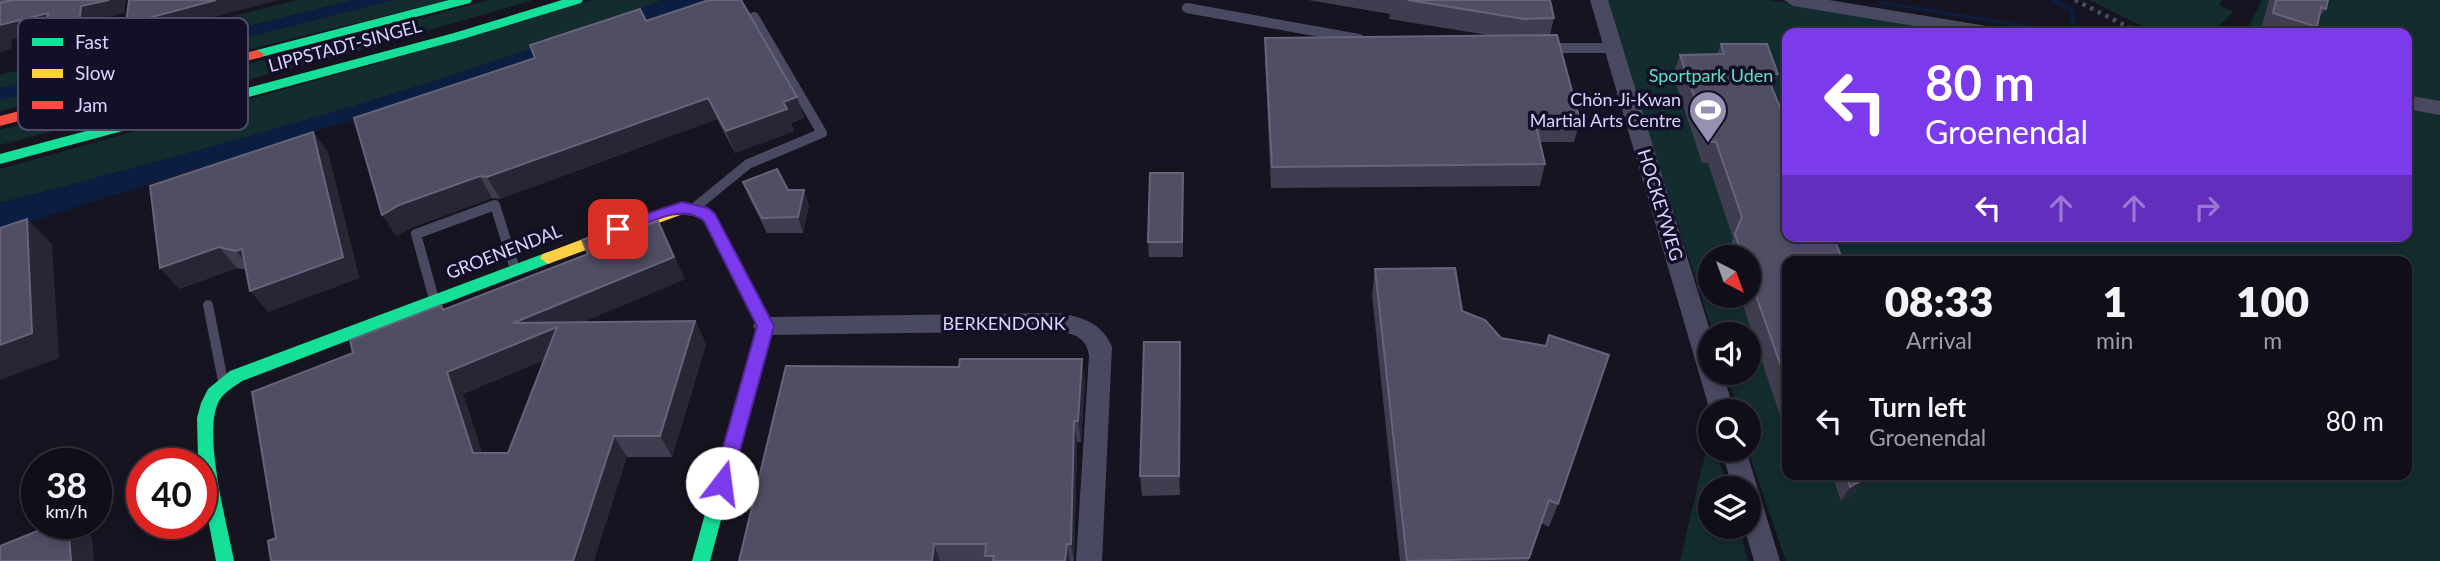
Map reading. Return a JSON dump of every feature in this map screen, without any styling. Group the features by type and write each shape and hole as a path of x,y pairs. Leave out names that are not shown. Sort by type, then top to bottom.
{"street":[{"name":"LIPPSTADT-SINGEL","path":"248,56 465,0"},
{"name":"LIPPSTADT-SINGEL","path":"248,92 458,36 576,0"},
{"name":"HOCKEYWEG","path":"1599,0 1698,331"},
{"path":"1793,0 1963,28"},
{"path":"2412,103 2440,108"},
{"name":"LIPPSTADT-SINGEL","path":"0,121 18,116"},
{"name":"LIPPSTADT-SINGEL","path":"0,159 108,130"},
{"path":"693,209 710,218 765,326 701,561"},
{"name":"GROENENDAL","path":"224,384 242,373 670,210 693,209"},
{"name":"BERKENDONK","path":"765,326 1058,322 1081,326 1092,332 1101,345 1101,356 1089,561"},
{"path":"224,384 216,390 206,407 208,449 225,561"},
{"path":"1760,539 1767,561"}],"lane":[{"path":"1186,8 1376,42"},
{"path":"693,209 748,164 822,133 754,17"},
{"path":"1535,48 1613,48"},
{"path":"434,299 416,234 495,205 515,269"},
{"path":"208,304 224,384"}],"path":[{"path":"2075,0 2130,28"}],"green space":[{"path":"297,0 353,0 248,26 248,18 226,18"},
{"path":"393,0 449,0 248,50 248,37"},
{"path":"489,0 533,0 248,80 248,64"},
{"path":"592,0 662,0 499,59 334,112 0,203 0,169 139,130 248,130 248,100 489,32"},
{"name":"Sportpark Uden","path":"1606,0 1769,0 1948,28 1782,28 1782,242 2412,242 2412,28 2248,28 2262,0 2440,0 2440,561 1786,561 1761,489 1761,476 1757,476 1752,462 1761,462 1761,399 1734,399 1730,385 1761,385 1761,322 1709,322 1705,308 1761,308 1761,245 1698,245 1698,286"},
{"path":"2089,0 2222,0 2219,5 2233,12 2216,28 2146,28"},
{"path":"18,70 18,84 0,88 0,75"},
{"path":"18,95 18,107 0,111 0,100"},
{"path":"18,125 18,130 57,130 0,145 0,130"},
{"path":"1703,462 1719,462 1724,476 1700,476"},
{"path":"1698,484 1698,539 1742,539 1748,561 1680,561"}],"water":[{"path":"353,0 393,0 248,37 248,26"},
{"path":"662,0 732,0 0,231 0,203 334,112 581,31"},
{"path":"2049,0 2057,0 2074,9 2076,28 2071,28 2070,11"},
{"path":"1879,1 2046,28 2028,28 1880,4"},
{"path":"18,84 18,95 0,100 0,88"}],"building":[{"path":"12,0 109,0 81,6 80,18 47,18 48,13 18,18 18,20 0,25 0,3"},
{"path":"129,0 216,0 148,18 127,18"},
{"path":"709,0 741,0 797,97 783,102 787,109 726,131 708,98 487,177 480,176 399,205 382,215 354,118 535,58 530,45 640,9 646,21"},
{"path":"1408,0 1550,0 1554,18 1524,19"},
{"path":"2276,0 2328,0 2326,9 2321,7 2317,27 2273,13"},
{"path":"1557,35 1580,121 1535,121 1545,164 1272,167 1265,38"},
{"path":"1721,44 1767,44 1778,74 1766,74 1782,111 1782,242 1835,242 1841,256 1782,256 1782,369 1760,308 1761,245 1739,245 1735,234 1742,217 1716,142 1710,142 1680,55 1724,54"},
{"path":"313,132 343,257 250,291 242,249 236,251 219,247 160,268 150,186"},
{"path":"777,169 788,190 804,190 798,217 762,218 743,182"},
{"path":"1150,173 1183,173 1182,242 1148,242"},
{"path":"27,219 32,333 0,345 0,228"},
{"path":"615,221 621,235 658,221 674,257 513,323 695,321 660,436 614,436 573,561 271,561 268,541 276,538 252,392 353,353 350,340 441,305 443,310 588,254 582,240 595,236 593,230","holes":["557,327 508,453 473,453 447,372"]},
{"path":"1455,268 1462,311 1485,320 1501,338 1546,346 1549,335 1609,355 1558,504 1549,500 1529,558 1407,561 1375,269"},
{"path":"1144,342 1180,342 1179,476 1140,476"},
{"path":"960,359 1082,359 1078,421 1074,421 1071,544 1067,544 1065,561 993,561 994,556 985,556 986,544 934,544 932,561 739,561 786,366 959,367"},
{"path":"1848,480 1862,480 1850,487"},
{"path":"21,538 69,539 71,561 0,561 0,546"}],"traffic: fast":[{"path":"257,54 465,0"},
{"path":"248,92 458,36 576,0"},
{"path":"0,159 108,130"},
{"path":"225,561 205,436 209,403 221,387 236,376 548,258"},
{"path":"701,561 765,326 740,276"}],"traffic: slow":[{"path":"548,258 682,208 703,212 710,218 740,276"}],"traffic: jam":[{"path":"248,56 257,54"},
{"path":"0,121 18,116"}],"place":[{"name":"Chön-Ji-Kwan Martial Arts Centre","path":"1708,144"}],"route":[{"path":"618,229 670,210 682,208 703,212 710,218 765,326 722,483"}]}
